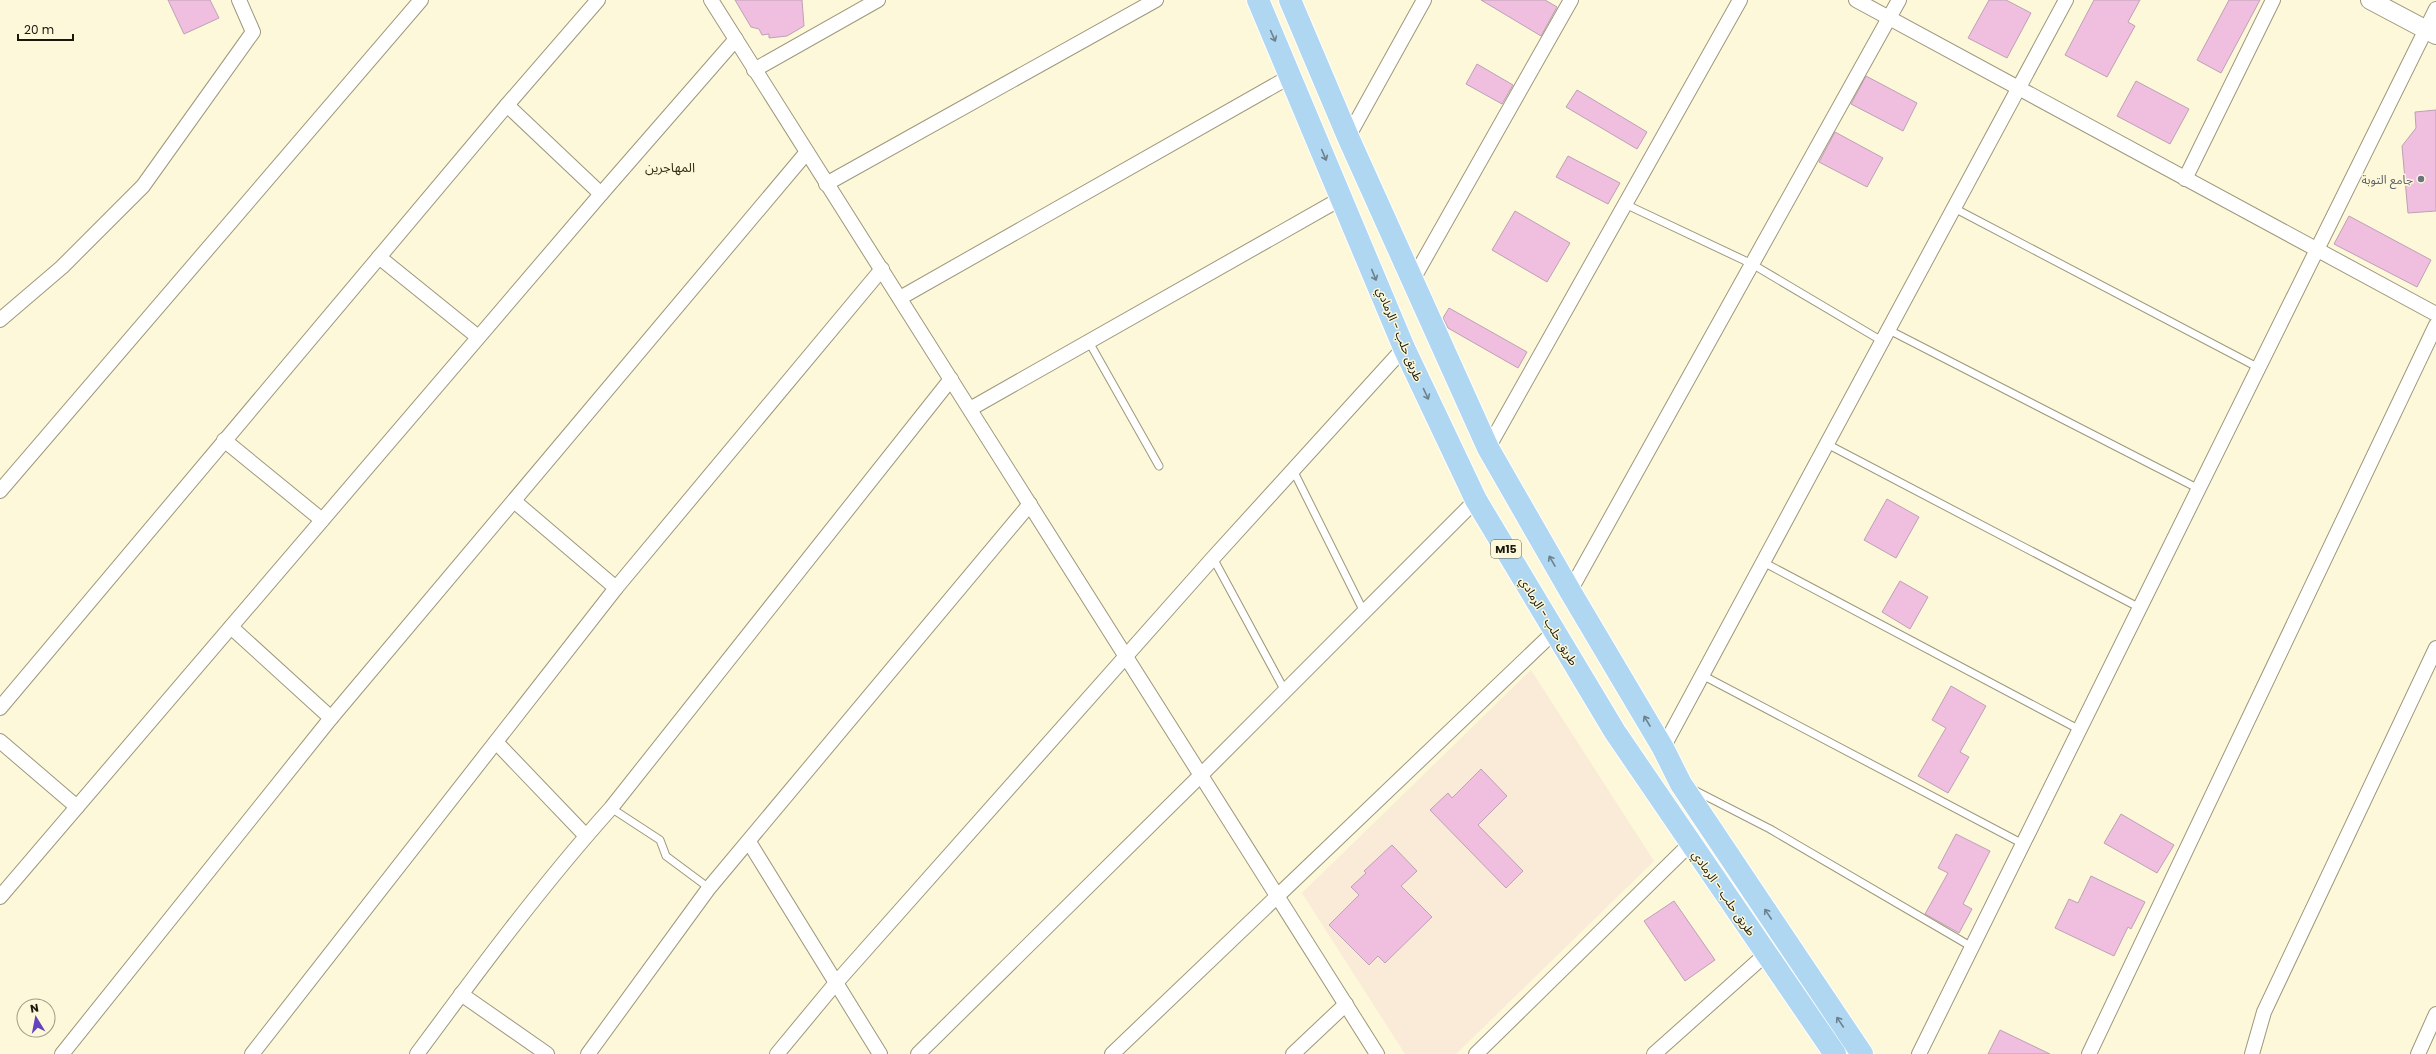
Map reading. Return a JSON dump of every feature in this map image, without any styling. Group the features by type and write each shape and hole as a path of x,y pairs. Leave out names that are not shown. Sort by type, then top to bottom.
{"highway":[{"name":"طريق حلب - الرمادي","path":"1258,0 1404,348 1476,500 1614,732 1766,954 1830,1052"},
{"name":"طريق حلب - الرمادي","path":"1290,0 1412,281 1488,448 1570,591 1663,748 1681,784 1862,1054"}],"street":[{"path":"0,320 62,267 143,186 253,32 239,0"},
{"path":"0,491 421,0"},
{"path":"0,708 378,257 598,0"},
{"path":"711,0 826,184 900,298 1279,896 1377,1054"},
{"path":"754,70 878,0"},
{"path":"826,184 1156,0"},
{"path":"1348,136 1424,0"},
{"path":"1412,281 1571,0"},
{"path":"1488,448 1740,0"},
{"path":"1856,0 2436,314"},
{"path":"1570,591 1899,0"},
{"path":"1663,748 2066,0"},
{"path":"2185,179 2273,0"},
{"path":"2370,0 2431,33"},
{"path":"1919,1054 2317,250 2431,33 2436,9"},
{"path":"0,897 478,337 736,39"},
{"path":"900,298 1291,76"},
{"path":"507,105 601,194"},
{"path":"62,1054 331,718 807,152"},
{"path":"970,409 1342,198"},
{"path":"378,257 478,337"},
{"path":"252,1054 616,588 882,270"},
{"path":"2090,1054 2436,325"},
{"path":"777,1054 835,984 1213,558 1404,348"},
{"path":"417,1054 461,994 586,836 611,808 951,379"},
{"path":"224,440 322,520"},
{"path":"918,1054 1202,775 1476,500"},
{"path":"514,501 616,588"},
{"path":"588,1054 709,888 1030,504"},
{"path":"231,627 331,718"},
{"path":"1112,1054 1555,631"},
{"path":"2252,1054 2264,1012 2436,648"},
{"path":"0,741 77,807"},
{"path":"496,742 586,836"},
{"path":"749,842 835,984 880,1054"},
{"path":"1476,1054 1690,844"},
{"path":"1654,1054 1766,954"},
{"path":"461,994 546,1054"},
{"path":"1293,1054 1346,1004"},
{"path":"2418,1054 2436,1014"}],"lane":[{"path":"1625,204 1752,264 1885,336 2199,489"},
{"path":"1954,208 2259,368"},
{"path":"1089,342 1159,466"},
{"path":"1827,444 2140,608"},
{"path":"1293,470 1364,612"},
{"path":"1213,558 1285,690"},
{"path":"1763,562 2080,730"},
{"path":"1702,675 2023,844"},
{"path":"1681,784 1770,829 1972,947"},
{"path":"611,808 660,840 666,856 709,888"}],"shaded area":[{"path":"1531,670 1654,861 1456,1054 1405,1054 1302,893"}],"building":[{"path":"168,0 210,0 219,18 184,34"},
{"path":"735,0 802,0 804,26 787,36 769,38 769,34 762,35 759,29 751,27"},
{"path":"1481,0 1545,0 1557,7 1541,36"},
{"path":"1989,0 2006,0 2031,13 2007,58 1968,38"},
{"path":"2094,0 2140,0 2128,22 2135,26 2107,77 2065,55"},
{"path":"2229,0 2260,0 2221,73 2197,60"},
{"path":"1477,64 1513,85 1502,104 1466,84"},
{"path":"1866,76 1917,103 1903,131 1851,104"},
{"path":"2136,81 2189,109 2170,144 2117,116"},
{"path":"1577,90 1647,132 1637,149 1566,107"},
{"name":"جامع التوبة","path":"2436,110 2436,211 2408,213 2402,146 2416,128 2415,112"},
{"path":"1835,132 1883,158 1867,187 1819,162"},
{"path":"1568,156 1620,183 1608,204 1556,177"},
{"path":"1515,211 1570,243 1547,282 1492,250"},
{"path":"2349,216 2431,260 2417,287 2334,244"},
{"path":"1449,308 1527,352 1518,368 1448,328 1443,318"},
{"path":"1887,499 1919,517 1896,558 1864,540"},
{"path":"1900,581 1928,597 1910,629 1882,612"},
{"path":"1951,686 1986,706 1960,752 1969,757 1948,793 1918,776 1946,728 1932,720"},
{"path":"1481,769 1507,796 1478,825 1523,871 1506,888 1430,810 1448,793 1452,798"},
{"path":"2121,814 2174,845 2157,873 2104,843"},
{"path":"1956,834 1990,851 1963,904 1972,909 1959,933 1925,914 1948,873 1938,868"},
{"path":"1392,845 1417,871 1401,886 1432,917 1385,963 1378,956 1369,965 1329,925 1359,895 1351,887 1366,873 1364,871"},
{"path":"2091,876 2145,902 2131,929 2128,927 2114,956 2055,928 2069,899 2078,903"},
{"path":"1674,901 1715,960 1685,981 1644,921"},
{"path":"2000,1030 2050,1054 1988,1054"}],"place":[{"name":"جامع التوبة","path":"2421,179"}],"district":[{"name":"المهاجرين","path":"670,167"}]}
